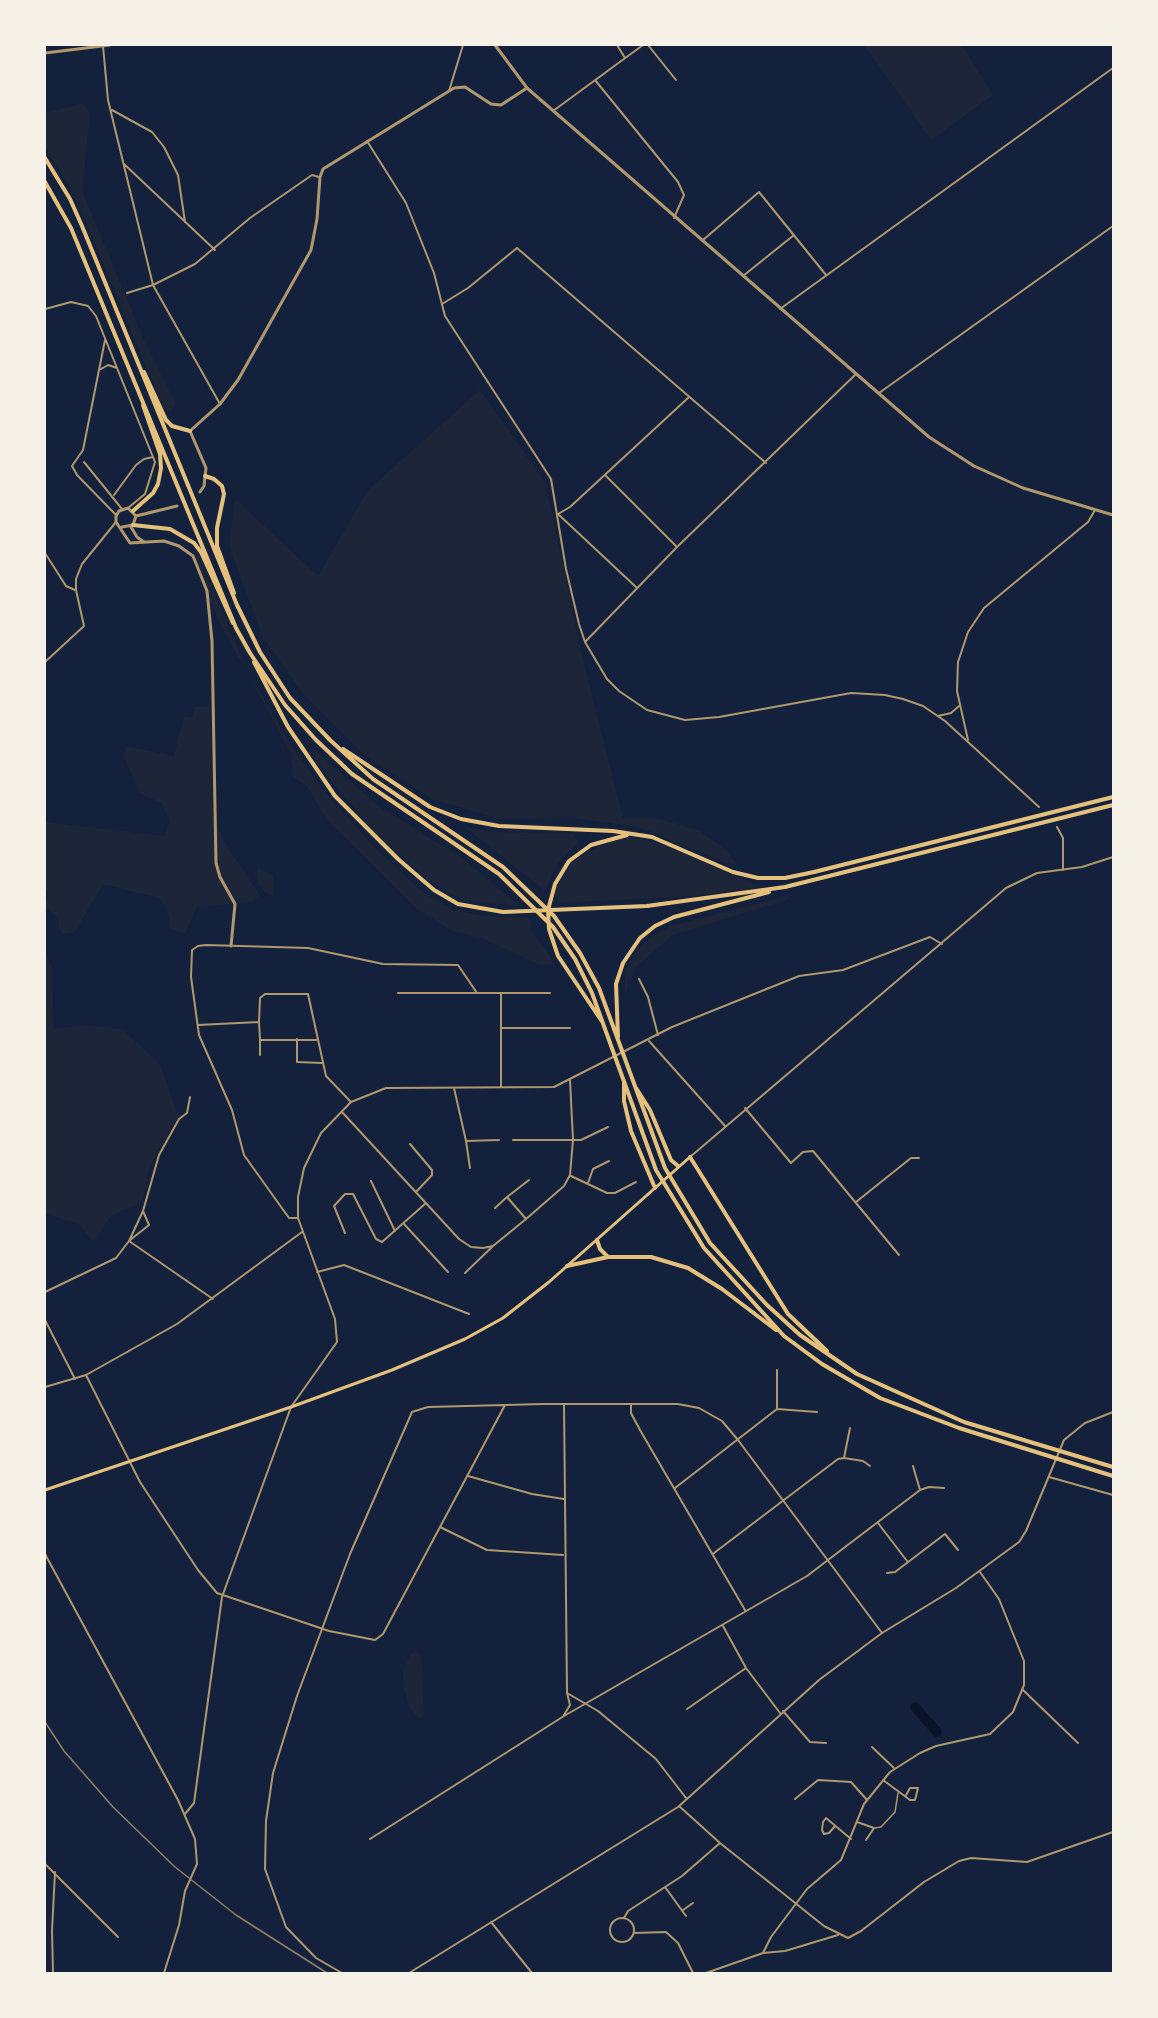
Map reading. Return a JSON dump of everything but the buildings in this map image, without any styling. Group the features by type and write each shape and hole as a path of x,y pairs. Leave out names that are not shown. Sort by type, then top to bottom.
{"highway":[{"path":"45,159 70,200 237,605 260,652 290,698 330,740 373,779 503,867 554,916 589,969 664,1168 710,1244 767,1305 800,1335 838,1362 886,1388 964,1422 1113,1467"},
{"path":"45,182 71,228 236,628 250,653 285,705 316,740 352,774 499,874 553,927 583,973 606,1027 656,1170 698,1238 784,1336"},
{"path":"140,368 147,376 166,420 172,426 190,431"},
{"path":"133,511 153,493 158,484 161,468 160,454 143,410 142,399"},
{"path":"206,476 222,486 224,494 217,528 217,546 237,605"},
{"path":"132,526 170,529 194,543 201,552 227,616 236,628"},
{"path":"250,653 265,687 309,760 335,796 384,846 428,885 458,904 491,911 559,910 676,903 785,887"},
{"path":"330,740 430,807 461,819 499,826 637,834 669,842 745,876 772,879 814,872 1113,797"},
{"path":"618,1041 616,984 623,963 640,938 655,926 675,917 785,887 1113,805"},
{"path":"606,1027 558,956 549,929 550,899 560,872 580,852 603,840 637,834"},
{"path":"624,1079 624,1101 631,1131 656,1187"},
{"path":"634,1085 650,1110 676,1168"},
{"path":"690,1157 788,1314 838,1362"},
{"path":"597,1240 601,1251 614,1257"},
{"path":"567,1266 614,1257 651,1257 688,1268 722,1289 822,1364 880,1398 959,1428 1113,1476"}],"main road":[{"path":"45,1490 291,1407 392,1370 465,1339 503,1318 567,1266 690,1157"}],"street":[{"path":"45,53 110,45"},
{"path":"450,91 463,45"},
{"path":"495,45 527,88 674,218 929,436 974,466 1023,488 1113,516"},
{"path":"617,45 626,58"},
{"path":"553,111 643,45"},
{"path":"648,45 676,80"},
{"path":"103,46 110,109 153,285 220,404"},
{"path":"780,309 1113,68"},
{"path":"595,80 678,182 684,195 674,218"},
{"path":"200,492 206,476 204,459 190,431 220,404 238,380 311,250 323,168 450,91 465,87 491,104 501,105 527,88"},
{"path":"110,109 152,132 164,147 178,175 185,222"},
{"path":"367,141 406,203 434,273 445,316 551,479 568,579 585,642 607,679 619,691 648,710 672,717 697,720 867,692 903,699 922,706 938,716 968,740 1039,807"},
{"path":"124,164 215,250"},
{"path":"127,293 153,285 195,264 259,212 312,175 320,177"},
{"path":"702,241 759,192 826,275"},
{"path":"879,393 1113,226"},
{"path":"742,276 794,235"},
{"path":"442,304 468,288 517,248 766,463"},
{"path":"45,309 71,302 88,306 96,316 155,462 153,475 145,494 128,508 122,509 116,516 116,522 82,564 76,590 84,626 45,662"},
{"path":"105,340 83,450 72,466 77,475 116,516"},
{"path":"99,371 108,364 117,368"},
{"path":"585,642 677,546 857,374"},
{"path":"558,514 570,507 688,398"},
{"path":"113,496 136,465 144,459 153,458"},
{"path":"84,462 122,509"},
{"path":"605,475 677,546"},
{"path":"136,516 177,506"},
{"path":"128,508 136,516"},
{"path":"968,740 959,706 958,662 968,632 984,608 1088,522 1095,510"},
{"path":"558,514 636,588"},
{"path":"136,516 132,526 137,537 146,542"},
{"path":"116,522 130,543 170,542 193,556 210,604 216,863 220,878 235,904 231,946"},
{"path":"121,527 132,526"},
{"path":"45,553 66,585 76,590"},
{"path":"938,716 951,713 959,706"},
{"path":"1057,827 1062,838 1063,870"},
{"path":"690,1157 1006,888 1037,873 1063,870 1113,857"},
{"path":"185,1814 194,1803 222,1597 271,1455 291,1407 337,1342 335,1319 298,1218 298,1197 304,1168 321,1133 351,1102 386,1088 554,1087 658,1035 800,975 843,970 930,937 942,944"},
{"path":"298,1218 289,1218 247,1163 232,1110 211,1066 198,1025 190,956 198,946 206,945 308,948 383,964 458,965 477,993"},
{"path":"639,979 648,997 658,1035"},
{"path":"398,993 550,993"},
{"path":"501,993 501,1087"},
{"path":"260,1055 260,998 265,994 308,994 323,1063 330,1083 351,1102"},
{"path":"198,1025 259,1022"},
{"path":"501,1028 570,1028"},
{"path":"297,1039 297,1062"},
{"path":"260,1040 318,1040"},
{"path":"649,1041 725,1126"},
{"path":"292,1062 323,1063"},
{"path":"465,1273 564,1186 570,1175 573,1140 570,1080"},
{"path":"454,1088 470,1168"},
{"path":"45,1292 116,1258 129,1241 143,1211 159,1155 179,1119 187,1113 190,1097"},
{"path":"745,1108 791,1163 803,1152 813,1151 899,1255"},
{"path":"342,1112 459,1239 471,1247 494,1246"},
{"path":"513,1140 581,1140 608,1127"},
{"path":"466,1141 499,1140"},
{"path":"410,1144 432,1170 430,1181 416,1192"},
{"path":"856,1203 911,1158 919,1158"},
{"path":"588,1183 593,1169 609,1161"},
{"path":"570,1175 607,1193 615,1192 636,1182"},
{"path":"372,1180 395,1232"},
{"path":"495,1208 529,1180"},
{"path":"345,1233 334,1206 335,1202 349,1194 353,1194 376,1239 382,1242 386,1241 426,1203"},
{"path":"507,1197 526,1219"},
{"path":"129,1241 149,1225 143,1211"},
{"path":"404,1224 448,1272"},
{"path":"45,1387 86,1375 177,1324 302,1232"},
{"path":"129,1241 213,1299"},
{"path":"317,1272 344,1265 469,1314"},
{"path":"45,1320 75,1379"},
{"path":"777,1370 777,1409"},
{"path":"86,1375 129,1462 198,1570 222,1597 342,1634 379,1638 506,1404"},
{"path":"342,1973 316,1958 286,1927 265,1869 266,1821 273,1773 323,1628 350,1554 412,1412 428,1407 506,1404 678,1404 699,1408 722,1421 738,1440 882,1633"},
{"path":"564,1404 564,1555 567,1693 570,1705 564,1716"},
{"path":"631,1404 631,1413 746,1611"},
{"path":"675,1488 777,1409 817,1412"},
{"path":"409,1973 415,1972 490,1921 679,1806 819,1680 882,1633 979,1571 1022,1539 1064,1440 1085,1423 1113,1412"},
{"path":"844,1458 850,1428"},
{"path":"714,1553 838,1459 863,1461 870,1466"},
{"path":"914,1466 920,1490"},
{"path":"468,1476 532,1494 564,1499"},
{"path":"1049,1477 1113,1495"},
{"path":"370,1839 564,1716 807,1576 920,1490 929,1487 944,1488"},
{"path":"878,1523 907,1562"},
{"path":"440,1527 487,1550 564,1555"},
{"path":"887,1573 895,1572 945,1534 958,1550"},
{"path":"45,1554 185,1814 198,1852 195,1873 185,1891 179,1925 164,1973"},
{"path":"763,1953 771,1937 807,1889 841,1860 867,1800 883,1780 895,1769 936,1746 984,1737 995,1731 1013,1712 1023,1690 1025,1668 1021,1652 999,1599 979,1571"},
{"path":"723,1626 746,1668 781,1712 810,1742 826,1743"},
{"path":"687,1709 746,1668"},
{"path":"1023,1690 1078,1743"},
{"path":"567,1693 587,1703 656,1759 687,1800"},
{"path":"872,1747 895,1769"},
{"path":"795,1799 818,1780 850,1782 867,1800"},
{"path":"883,1780 910,1800 915,1800 918,1788 910,1788 906,1795"},
{"path":"857,1822 874,1828 881,1827 895,1812 898,1793"},
{"path":"679,1806 720,1843 796,1904 838,1935 848,1938 861,1931 902,1897 959,1861 971,1858 1027,1862 1113,1832"},
{"path":"835,1826 824,1834 822,1830 824,1818 835,1826 851,1839"},
{"path":"866,1840 874,1828"},
{"path":"693,1973 678,1943 666,1932 634,1933 624,1942 616,1941 611,1935 613,1922 624,1918 628,1911 682,1876 720,1843"},
{"path":"45,1864 117,1937"},
{"path":"53,1973 52,1931 55,1872"},
{"path":"664,1887 686,1916"},
{"path":"682,1911 693,1902"},
{"path":"624,1918 634,1925 634,1933"},
{"path":"490,1921 532,1973"},
{"path":"706,1973 763,1953 784,1951 838,1935"}],"shaded area":[{"path":"962,45 993,95 931,140 865,46"},
{"path":"84,103 90,115 82,191 146,345 175,403 171,412 164,409 74,194 45,147 45,113"},
{"path":"480,390 545,482 581,652 623,818 655,818 698,830 726,850 736,864 726,863 639,827 572,818 501,819 434,800 363,754 304,695 263,638 229,546 235,499 318,576 368,490"},
{"path":"194,554 199,556 242,659 238,657 218,620"},
{"path":"246,668 291,745 327,795 377,850 425,894 452,909 482,916 530,918 531,931 549,954 553,964 540,965 479,937 453,931 417,909 327,820 307,786 294,777 290,753"},
{"path":"210,706 213,817 226,845 260,895 251,902 197,907 185,934 171,929 167,908 159,898 103,884 75,932 63,934 59,929 58,917 45,908 48,893 45,886 45,822 164,836 169,822 163,804 140,793 124,758 126,746 174,756 184,716 192,718 195,707"},
{"path":"313,748 378,806 461,857 519,906 464,901 428,880 373,831 316,762"},
{"path":"465,827 491,832 574,834 578,842 558,862 545,891"},
{"path":"628,836 680,848 759,887 693,896 557,903 555,889 573,861 600,846"},
{"path":"257,867 273,876 274,896 265,892 259,884"},
{"path":"790,895 787,900 673,935 636,967 624,995 626,968 637,950 651,937 670,926"},
{"path":"45,952 52,968 54,1029 84,1025 122,1029 160,1064 178,1116 149,1168 142,1202 112,1215 93,1242 79,1224 45,1214"},
{"path":"416,1651 421,1656 422,1664 424,1715 420,1719 410,1708 402,1683 404,1669 411,1654"}],"waterway":[{"path":"915,1707 937,1732"}],"railway":[{"path":"45,1722 64,1751 113,1807 175,1867 236,1915 327,1973"}]}
